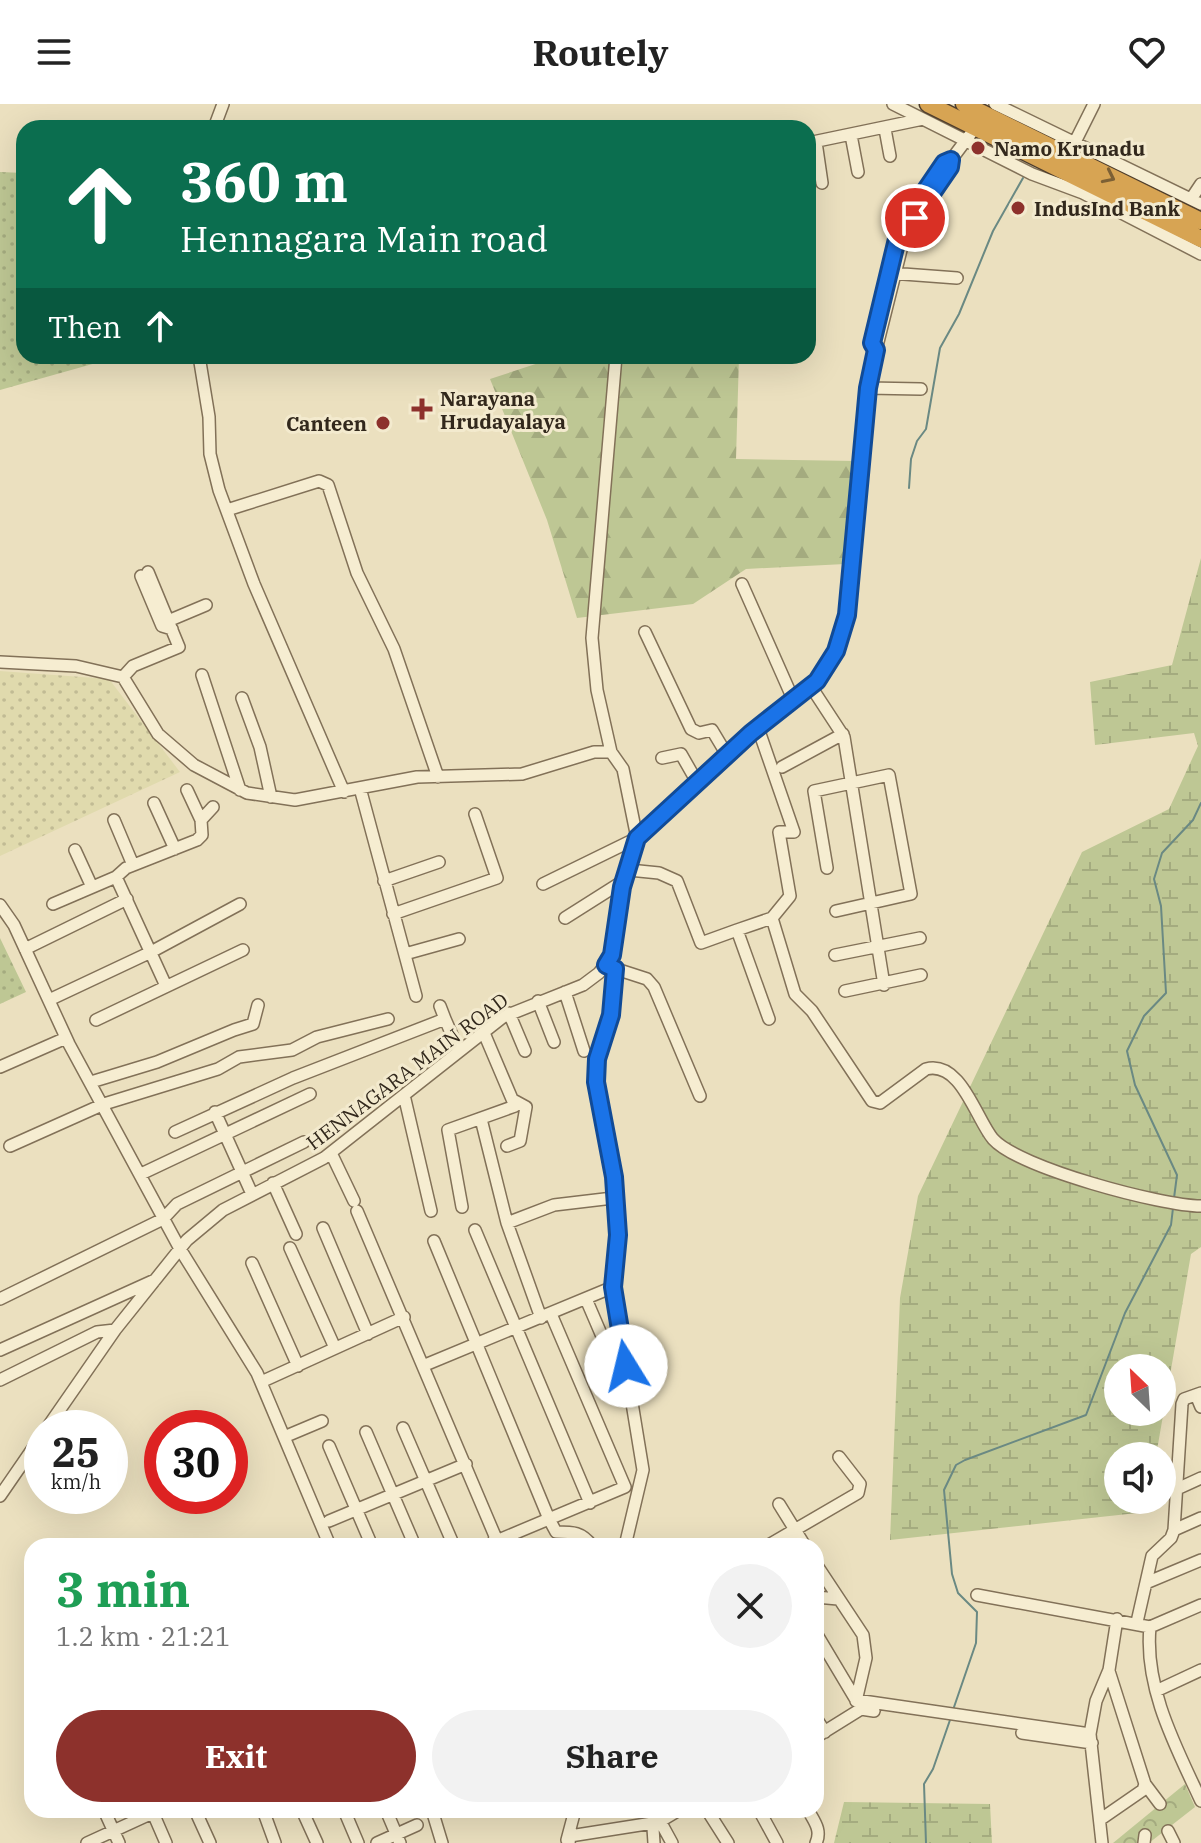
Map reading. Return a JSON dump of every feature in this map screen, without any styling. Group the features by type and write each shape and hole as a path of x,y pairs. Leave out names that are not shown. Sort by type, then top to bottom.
{"highway":[{"path":"964,104 1201,221"},
{"path":"925,112 1201,249"}],"street":[{"path":"893,104 925,112"},
{"path":"995,104 1196,201 1201,184"},
{"path":"1074,144 1094,104"},
{"path":"816,142 885,129 925,112"},
{"path":"885,129 890,156"},
{"path":"543,884 637,838 727,755 817,681 836,651 847,615 868,388 891,273 907,232 950,167 951,160 971,134"},
{"path":"851,135 858,172"},
{"path":"816,159 822,183"},
{"path":"891,273 957,278"},
{"path":"200,364 209,417 210,454 227,510 254,584 344,792"},
{"path":"615,364 592,638 597,690 611,752 623,769 637,838 612,955 611,1015 597,1059 596,1082 614,1177 613,1198 618,1235 613,1287 643,1470 627,1538"},
{"path":"868,388 921,389"},
{"path":"227,510 319,481 328,485 357,573 394,649 438,777"},
{"path":"145,574 162,626 170,625 206,605"},
{"path":"742,584 793,699"},
{"path":"123,677 133,666 179,647 170,625"},
{"path":"645,632 691,729 699,733 712,730 727,755"},
{"path":"0,662 76,666 123,677 158,734 194,765 240,790 271,797 295,800 438,777 522,774 594,752 611,752"},
{"path":"202,675 240,790"},
{"path":"810,685 843,734 853,780 884,985"},
{"path":"242,698 260,747 271,797"},
{"path":"565,918 627,875 659,873 677,881 701,943 772,918 790,896 779,832 794,832 758,728"},
{"path":"782,767 843,734"},
{"path":"662,758 681,754 697,782"},
{"path":"827,868 814,791 853,780 889,775 911,894 836,911"},
{"path":"360,788 416,996"},
{"path":"53,904 116,877 133,865 197,840 203,828 187,790"},
{"path":"154,803 175,849"},
{"path":"201,820 213,807"},
{"path":"393,914 497,878 475,814"},
{"path":"114,820 133,865"},
{"path":"75,850 92,887"},
{"path":"384,881 439,862"},
{"path":"116,877 166,986"},
{"path":"25,949 127,899"},
{"path":"49,1000 151,952 240,904"},
{"path":"0,905 25,949 66,1038 164,1214 180,1249 261,1382 327,1538"},
{"path":"772,918 795,994 812,1011 872,1101 880,1103 888,1099 926,1069 943,1070 968,1095 994,1140 1001,1144 1089,1182 1179,1206 1201,1206"},
{"path":"737,930 769,1019"},
{"path":"835,955 920,938"},
{"path":"405,954 459,939"},
{"path":"96,1020 243,950"},
{"path":"610,967 647,979 654,987 700,1096"},
{"name":"HENNAGARA MAIN ROAD","path":"59,1410 115,1330 180,1249 223,1210 331,1153 509,1013 583,985 610,967"},
{"path":"845,991 921,975"},
{"path":"565,992 584,1051"},
{"path":"538,1001 554,1042"},
{"path":"91,1082 157,1062 234,1030 245,1029 253,1024 258,1005"},
{"path":"440,1006 459,1051"},
{"path":"509,1013 525,1051"},
{"path":"10,1146 104,1104 218,1069 239,1057 292,1050 317,1037 388,1019"},
{"path":"175,1132 215,1112 445,1019"},
{"path":"462,1207 448,1133 451,1128 515,1106 484,1033"},
{"path":"0,1067 66,1038"},
{"path":"141,1174 310,1094"},
{"path":"404,1095 431,1211"},
{"path":"507,1146 520,1141 526,1107 515,1101"},
{"path":"215,1112 252,1194"},
{"path":"481,1119 507,1223 625,1487 504,1538"},
{"path":"0,1299 163,1219 164,1214 241,1171 304,1142"},
{"path":"331,1153 425,1365 494,1538"},
{"path":"273,1183 296,1234"},
{"path":"507,1223 554,1205 613,1198"},
{"path":"323,1228 368,1334"},
{"path":"475,1230 590,1503"},
{"path":"434,1241 549,1519 556,1532 576,1532 586,1538"},
{"path":"290,1248 335,1348"},
{"path":"252,1263 298,1366"},
{"path":"0,1350 156,1280"},
{"path":"425,1365 613,1287"},
{"path":"586,1299 620,1378"},
{"path":"261,1382 404,1317"},
{"path":"0,1380 97,1332 115,1330"},
{"path":"1137,1622 1152,1556 1171,1538 1174,1530 1182,1404 1198,1394 1201,1407"},
{"path":"284,1437 322,1421"},
{"path":"403,1428 451,1538"},
{"path":"366,1432 412,1538"},
{"path":"329,1446 368,1538"},
{"path":"781,1538 858,1493 860,1484 839,1457"},
{"path":"0,1496 24,1461"},
{"path":"329,1521 466,1464"},
{"path":"1177,1489 1201,1478"},
{"path":"779,1504 800,1538"},
{"path":"1174,1530 1201,1518"},
{"path":"1146,1583 1201,1560"},
{"path":"824,1577 863,1635 867,1648 858,1704"},
{"path":"977,1595 1068,1614 1137,1622 1150,1627 1201,1605"},
{"path":"824,1598 838,1599"},
{"path":"1102,1843 1091,1739 1096,1701 1109,1670 1117,1619"},
{"path":"1150,1627 1156,1691 1168,1729 1201,1801"},
{"path":"824,1647 858,1704"},
{"path":"1109,1670 1145,1784 1160,1804"},
{"path":"1156,1691 1201,1670"},
{"path":"824,1725 858,1704 1091,1739"},
{"path":"1101,1819 1143,1790 1145,1784"},
{"path":"108,1818 119,1843"},
{"path":"87,1843 141,1818"},
{"path":"158,1818 166,1843"},
{"path":"199,1818 210,1843"},
{"path":"266,1818 275,1843"},
{"path":"306,1818 317,1843"},
{"path":"347,1818 358,1843"},
{"path":"389,1818 398,1839"},
{"path":"434,1818 442,1843"},
{"path":"573,1818 568,1841 661,1824 669,1818"},
{"path":"658,1818 672,1843"},
{"path":"654,1843 653,1828 674,1818"},
{"path":"712,1818 728,1843"},
{"path":"763,1818 777,1843"},
{"path":"812,1818 819,1836 816,1843"},
{"path":"377,1843 398,1839 417,1825"},
{"path":"1168,1831 1174,1843"}],"shaded area":[{"path":"0,671 109,679 180,772 0,856"}],"green space":[{"path":"0,172 16,173 16,364 93,364 0,390"},
{"path":"536,364 739,364 736,459 856,461 845,564 746,569 693,604 577,618 547,520 490,379"},
{"path":"1201,558 1201,1247 1191,1254 1174,1354 1104,1354 1104,1426 1161,1426 1158,1442 1104,1442 1104,1514 1128,1514 890,1540 900,1298 918,1196 1082,852 1169,809 1198,746 1194,733 1095,745 1090,682 1172,665"},
{"path":"0,938 26,992 0,1004"},
{"path":"1185,1784 1195,1807 1149,1843 1113,1843"},
{"path":"844,1802 990,1804 992,1843 834,1843"}],"waterway":[{"path":"909,488 911,459 917,441 926,429 940,348 959,314 993,231 1023,178"},
{"path":"1174,1198 1177,1175 1135,1085 1127,1051 1144,1016 1166,993 1161,906 1154,879 1162,853 1193,820 1201,803"},
{"path":"953,1710 976,1643 977,1612 958,1593 952,1574 944,1490 956,1465 965,1460 1086,1415 1125,1313 1171,1225 1173,1208"},
{"path":"926,1843 924,1784 933,1769 950,1720"}],"place":[{"name":"Namo Krunadu","path":"978,148"},
{"name":"IndusInd Bank","path":"1018,208"},
{"name":"Narayana Hrudayalaya","path":"422,409"},
{"name":"Canteen","path":"383,423"}],"route":[{"path":"626,1366 613,1287 618,1235 613,1198 614,1177 596,1082 597,1059 611,1015 615,969 606,965 612,955 622,887 637,838 751,733 817,681 836,651 847,615 868,388 876,350 872,343 883,289 897,239 908,216 944,163 951,160 950,167 915,218"}]}
